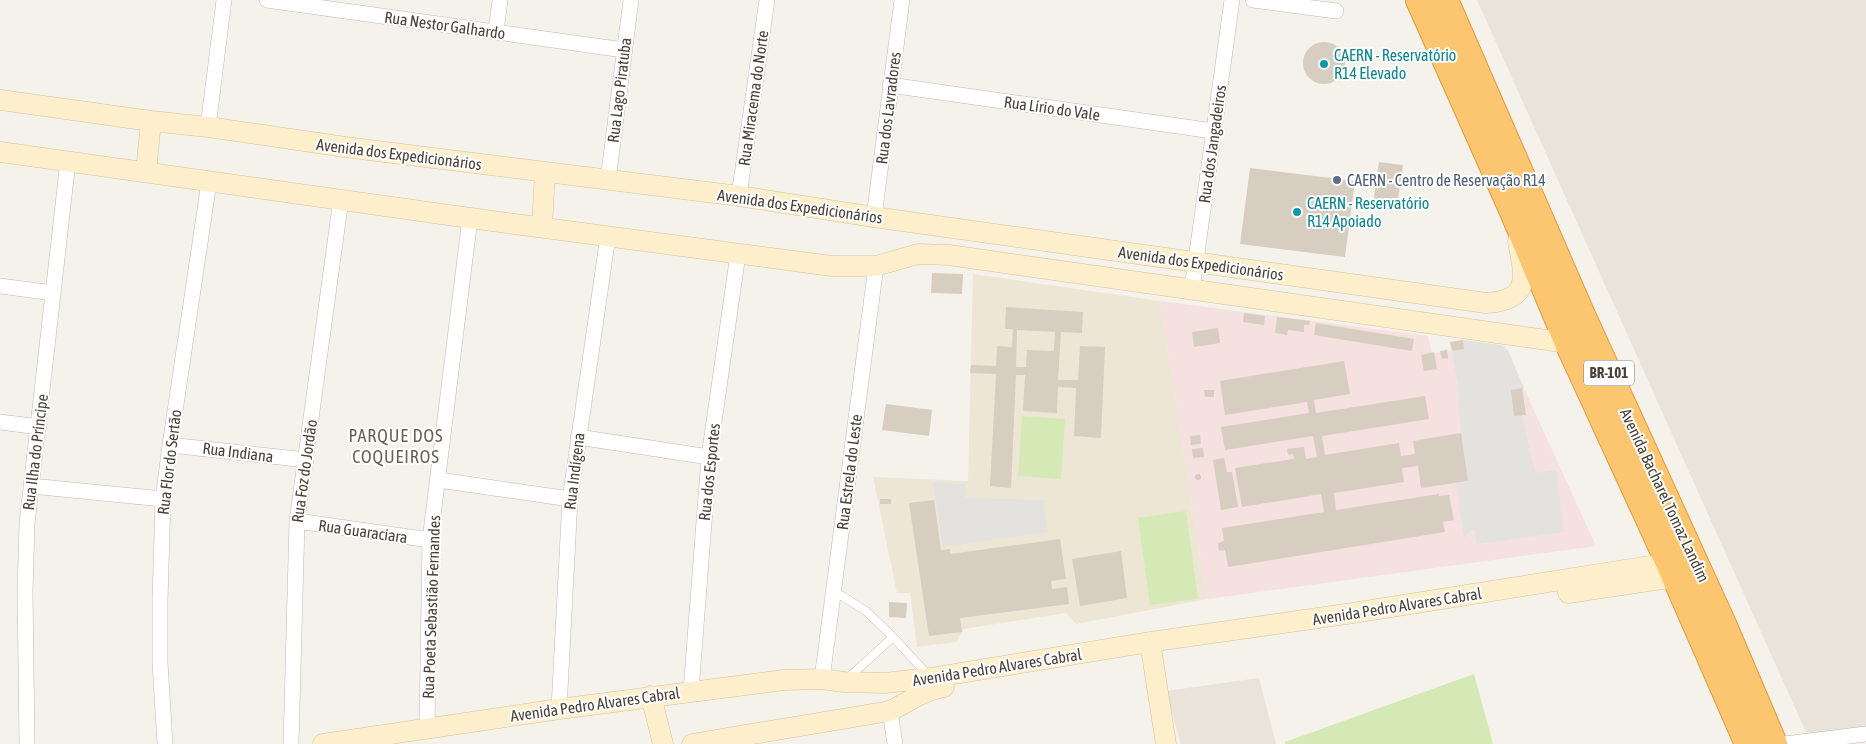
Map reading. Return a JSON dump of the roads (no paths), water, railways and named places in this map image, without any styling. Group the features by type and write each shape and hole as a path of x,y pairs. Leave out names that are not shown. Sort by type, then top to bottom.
{"highway":[{"name":"Avenida Bacharel Tomaz Landim","path":"1420,0 1568,342 1672,570 1748,744"},
{"name":"Avenida Bacharel Tomaz Landim","path":"1445,0 1586,324 1723,624 1774,744"}],"street":[{"path":"208,127 224,0"},
{"name":"Rua Nestor Galhardo","path":"267,0 360,6 496,32 624,50"},
{"path":"496,32 500,0"},
{"name":"Rua Lago Piratuba","path":"608,180 631,0"},
{"name":"Rua Miracema do Norte","path":"738,196 767,0"},
{"name":"Rua dos Lavradores","path":"874,217 902,0"},
{"name":"Rua dos Jangadeiros","path":"1192,289 1232,0"},
{"path":"1252,0 1336,11"},
{"name":"Rua Lírio do Vale","path":"890,85 1213,131"},
{"name":"Avenida dos Expedicionários","path":"0,100 345,147 738,196 874,217 1486,303 1505,300 1513,296 1521,288 1524,280 1514,214"},
{"path":"146,172 151,121"},
{"name":"Avenida dos Expedicionários","path":"0,152 470,218 832,266 876,266 902,257 934,253 1568,342"},
{"name":"Rua Ilha do Príncipe","path":"27,744 27,523 68,162"},
{"path":"542,227 545,172"},
{"name":"Rua Flor do Sertão","path":"166,744 160,663 163,500 209,182"},
{"name":"Rua Foz do Jordão","path":"291,744 296,521 342,200"},
{"name":"Rua Poeta Sebastião Fernandes","path":"427,728 430,540 470,218"},
{"name":"Rua Indígena","path":"559,708 570,499 608,236"},
{"name":"Rua dos Esportes","path":"690,691 709,457 738,254"},
{"name":"Rua Estrela do Leste","path":"822,679 876,266"},
{"path":"0,286 53,293"},
{"path":"1382,315 1385,288"},
{"path":"0,422 38,427"},
{"path":"578,437 709,457"},
{"name":"Rua Indiana","path":"170,445 306,460"},
{"path":"438,480 570,499"},
{"path":"31,486 163,500"},
{"name":"Rua Guaraciara","path":"296,521 430,540"},
{"name":"Avenida Pedro Alvares Cabral","path":"323,744 559,708 784,680 822,679 844,682 932,683 1353,613 1672,570"},
{"path":"1151,648 1166,744"},
{"name":"Avenida Pedro Alvares Cabral","path":"692,744 764,738 890,711 902,705 932,683"},
{"path":"651,696 663,744"},
{"path":"890,711 895,744"},
{"path":"1786,744 1866,734"}],"lane":[{"path":"834,591 866,611 893,637 932,683"},
{"path":"844,682 893,637"}],"place":[{"name":"CAERN - Reservatório R14 Elevado","path":"1324,64"},
{"name":"CAERN - Centro de Reservação R14","path":"1337,180"},
{"name":"CAERN - Reservatório R14 Apoiado","path":"1297,212"}],"district":[{"name":"PARQUE DOS COQUEIROS","path":"396,446"}]}
